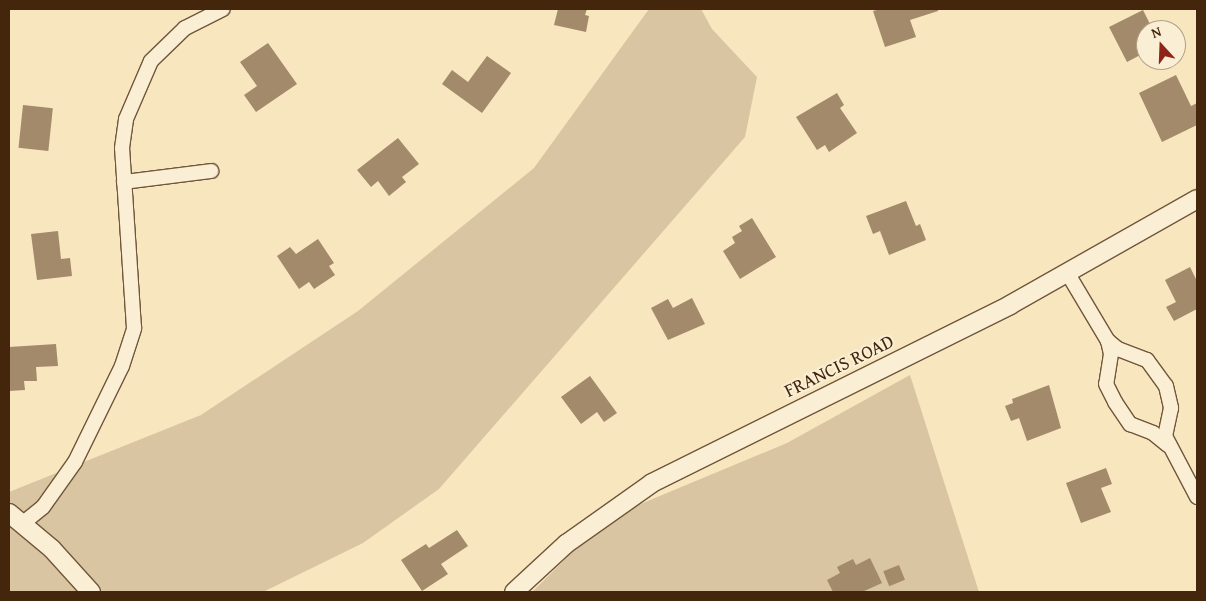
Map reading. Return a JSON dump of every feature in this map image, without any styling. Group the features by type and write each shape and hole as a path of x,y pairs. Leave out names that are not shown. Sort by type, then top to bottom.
{"street":[{"path":"91,592 52,549 15,518 43,507 76,462 122,366 134,328 122,148 126,119 151,61 185,28 222,9"},
{"path":"124,182 210,171"},
{"name":"FRANCIS ROAD","path":"514,592 586,528 660,479 1068,274 1197,199"},
{"path":"1068,274 1108,341 1111,354 1106,384 1114,402 1130,424 1153,433 1168,445"},
{"path":"1108,341 1118,349 1147,360 1166,386 1171,408 1164,430 1168,445 1197,498"}],"shaded area":[{"path":"649,9 701,9 712,29 757,77 745,137 439,489 363,543 263,592 9,592 9,492 201,415 358,311 534,168"},
{"path":"910,375 979,592 532,592 607,518 787,443"}],"building":[{"path":"558,9 587,9 585,15 589,16 586,32 554,25"},
{"path":"880,9 938,9 938,11 910,20 916,37 885,47 873,11"},
{"path":"1143,10 1148,20 1136,20 1136,57 1127,62 1109,27"},
{"path":"268,43 297,84 256,112 244,95 257,86 240,62"},
{"path":"487,56 511,73 482,113 442,84 452,70 468,82"},
{"path":"1176,75 1191,106 1197,103 1197,125 1162,142 1139,93"},
{"path":"837,93 844,105 840,108 857,133 829,152 825,145 817,150 796,117"},
{"path":"23,105 53,108 48,151 19,148"},
{"path":"398,138 419,164 402,177 406,182 389,196 378,181 371,187 357,170"},
{"path":"906,201 916,226 920,224 926,240 889,255 880,231 873,234 866,216"},
{"path":"752,218 776,257 740,279 723,251 735,243 732,237 742,231 739,226"},
{"path":"58,231 61,259 70,258 72,276 37,280 31,234"},
{"path":"318,239 334,263 329,266 335,275 314,289 309,282 299,289 277,256 290,247 296,254"},
{"path":"1190,267 1197,281 1197,309 1174,321 1166,307 1176,302 1165,280"},
{"path":"692,298 705,324 668,340 651,308 668,299 673,308"},
{"path":"56,344 58,366 36,367 37,381 24,381 25,390 9,391 9,347"},
{"path":"590,376 617,413 604,422 597,412 581,424 561,397"},
{"path":"1049,385 1061,428 1027,441 1019,418 1011,421 1005,406 1013,403 1012,399"},
{"path":"1106,468 1112,484 1101,488 1111,512 1081,523 1066,483"},
{"path":"457,530 468,546 441,564 448,574 422,591 401,560 426,544 429,548"},
{"path":"870,558 882,583 862,592 833,592 827,580 840,573 837,567 853,559 856,565"},
{"path":"899,565 905,580 889,586 883,571"}]}
